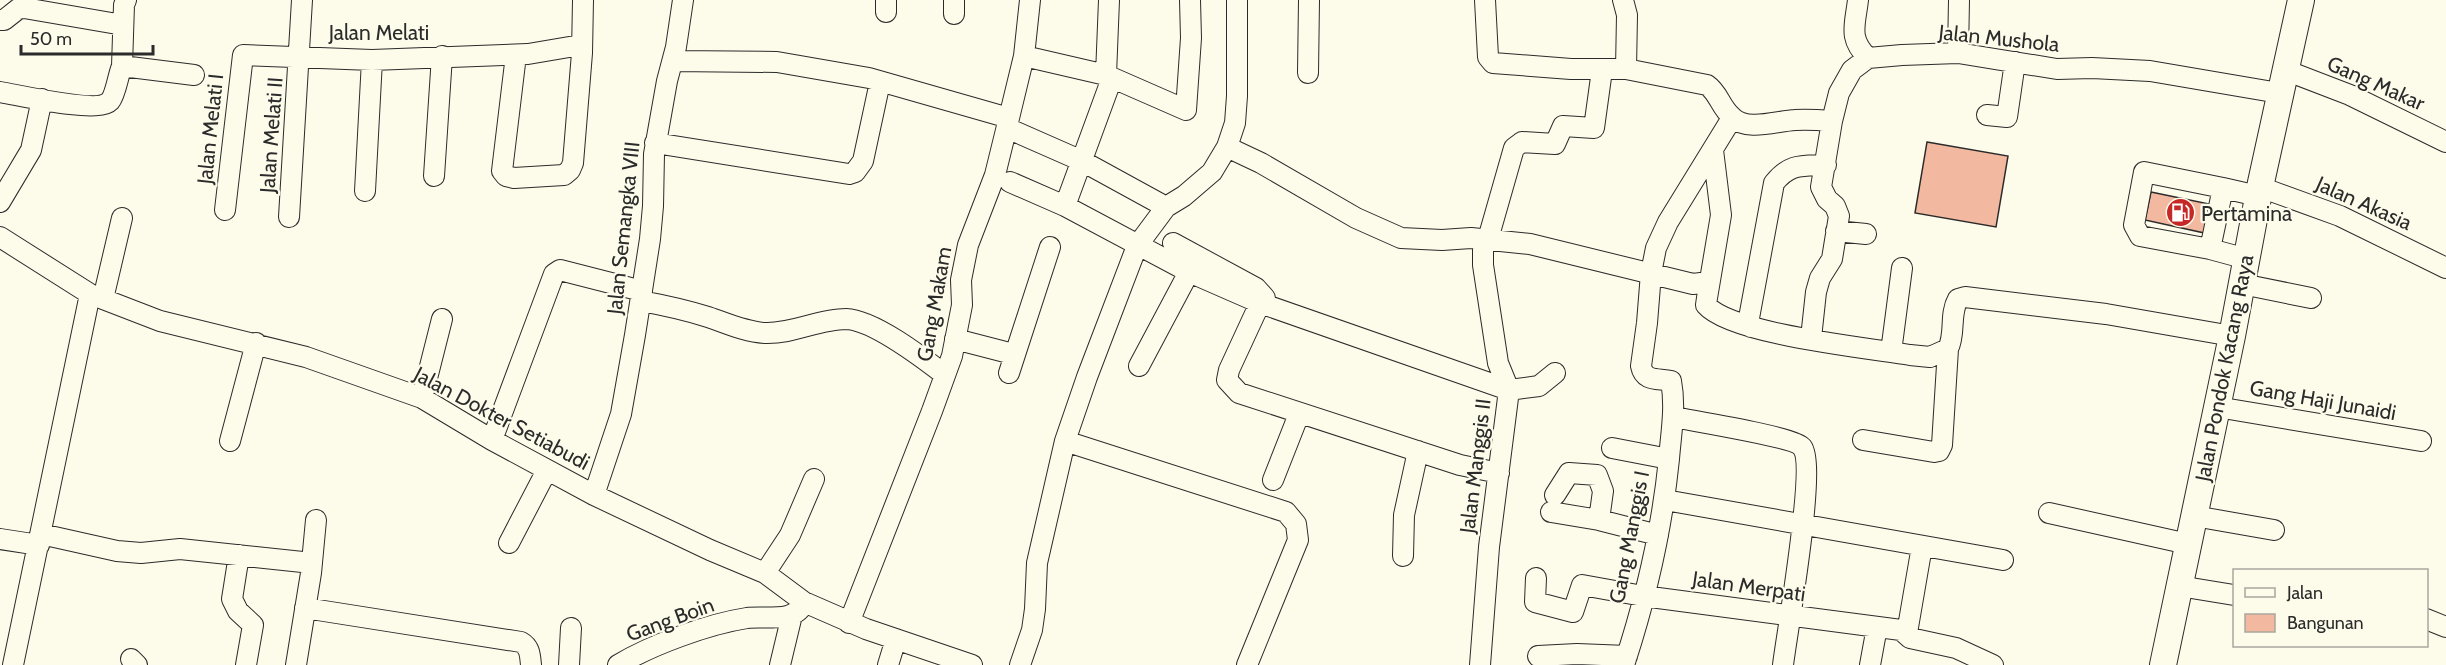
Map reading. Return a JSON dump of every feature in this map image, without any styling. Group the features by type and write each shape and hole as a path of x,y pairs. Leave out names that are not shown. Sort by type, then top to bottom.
{"main road":[{"name":"Jalan Pondok Kacang Raya","path":"2163,665 2232,336 2259,191 2301,0"}],"street":[{"path":"0,92 85,105 103,105 111,100 122,66 126,0"},
{"name":"Jalan Melati II","path":"289,217 302,0"},
{"path":"516,55 502,171 506,177 514,178 564,175 573,163 583,0"},
{"name":"Jalan Semangka VIII","path":"594,495 621,414 650,240 655,143 683,14 683,0"},
{"name":"Gang Makam","path":"849,622 945,375 962,305 961,280 968,245 995,175 1024,57 1030,0"},
{"path":"1065,206 1109,76 1109,0"},
{"path":"1024,57 1109,76 1186,110 1191,38 1190,0"},
{"path":"1020,665 1032,630 1037,562 1065,441 1137,246 1166,207 1185,196 1212,172 1227,147 1235,123 1236,0"},
{"path":"1308,73 1309,0"},
{"path":"1485,0 1488,57 1493,63 1602,70 1626,69 1707,85 1716,91 1721,105 1732,118 1739,122 1764,125 1798,119 1832,121"},
{"path":"1622,0 1627,15 1626,69"},
{"path":"1810,338 1816,292 1820,278 1832,260 1839,216 1835,206 1827,199 1821,188 1832,121 1839,93 1852,70 1868,58 1857,46 1854,36 1858,0"},
{"path":"1958,53 1959,0"},
{"path":"0,20 24,8 123,25"},
{"name":"Jalan Melati","path":"243,55 372,60 516,55 581,45"},
{"name":"Jalan Mushola","path":"1868,58 1958,53 2057,69 2150,71 2282,81"},
{"name":"Jalan Melati I","path":"225,210 243,55"},
{"path":"434,176 442,56"},
{"path":"365,191 372,60"},
{"path":"673,60 777,62 869,78 1008,123 1166,207"},
{"path":"1987,115 2007,117 2015,62"},
{"path":"122,66 194,75"},
{"name":"Jalan Manggis II","path":"1480,665 1487,571 1509,390 1498,363 1483,265 1486,239 1514,148 1521,142 1555,144 1563,126 1594,128 1602,70"},
{"name":"Gang Makar","path":"2282,81 2349,95 2446,142"},
{"path":"655,143 849,174 855,172 863,161 880,82"},
{"path":"0,202 31,150 42,99"},
{"path":"1651,273 1662,235 1732,118"},
{"path":"1227,147 1261,163 1356,219 1401,238 1486,239 1530,244 1693,285 1709,282"},
{"path":"1713,150 1720,215 1706,305 1711,311 1751,327 1891,352 1930,357 1948,349"},
{"path":"1751,327 1749,318 1774,183 1782,172 1791,167 1826,165"},
{"name":"Jalan Akasia","path":"2210,249 2140,236 2134,225 2145,172 2223,188 2259,191 2340,216 2446,268"},
{"path":"1010,182 1065,206 1189,272 1268,306 1509,390 1539,386 1555,373"},
{"path":"2223,188 2210,249 2247,259"},
{"path":"14,665 40,539 97,296 122,218"},
{"path":"1836,231 1866,234"},
{"name":"Jalan Dokter Setiabudi","path":"0,237 97,296 160,321 256,343 353,373 422,398 492,440 594,495 765,573 798,609 849,622 968,664"},
{"path":"1173,243 1256,288 1268,306"},
{"path":"1009,374 1013,354 1050,247"},
{"path":"1891,352 1902,268"},
{"path":"492,440 554,274 560,270 672,307 764,333 782,332 848,319 867,324 917,354 945,375"},
{"path":"1139,366 1189,272"},
{"name":"Gang Manggis I","path":"1625,661 1658,535 1665,500 1674,417 1671,381 1649,378 1642,372 1651,273"},
{"path":"2242,284 2311,298"},
{"path":"1863,440 1939,451 1942,445 1948,349 1954,337 1954,306 1958,299 1965,297 2106,314 2232,336"},
{"path":"1268,306 1240,341 1227,380 1239,393 1460,465 1499,473"},
{"path":"422,398 442,319"},
{"path":"955,339 1013,354"},
{"path":"230,441 256,343"},
{"name":"Gang Haji Junaidi","path":"2217,406 2421,441"},
{"path":"1273,480 1299,414"},
{"path":"1674,417 1761,433 1795,442 1803,447 1807,460 1804,524 1783,665"},
{"path":"1065,441 1286,513 1296,524 1298,540 1247,665"},
{"path":"1612,448 1669,459"},
{"path":"1403,556 1404,515 1418,451"},
{"path":"509,543 547,470"},
{"path":"1599,520 1603,491 1597,475 1569,473 1553,504 1599,520 1658,535"},
{"path":"765,573 790,535 814,479"},
{"path":"1665,500 2003,560"},
{"path":"2049,513 2188,544"},
{"path":"2194,516 2274,530"},
{"path":"296,665 312,563 316,520"},
{"path":"0,539 40,539 141,553 180,549 312,563"},
{"path":"1906,633 1922,546"},
{"path":"239,555 232,599 238,611 253,625 246,665"},
{"name":"Jalan Merpati","path":"1536,578 1535,602 1573,612 1582,585 1643,596 1877,627 1906,633 1910,638 1956,648 1973,661 1993,665"},
{"path":"2179,586 2233,596"},
{"path":"305,608 520,642 530,651 531,665"},
{"path":"780,665 798,609"},
{"name":"Gang Boin","path":"618,665 688,633 747,618 798,609"},
{"path":"2428,619 2446,627"},
{"path":"1870,665 1877,627"},
{"path":"569,665 571,628"},
{"path":"888,665 896,639"},
{"path":"1538,656 1576,654 1625,661"}],"building":[{"path":"1927,142 2008,156 1996,227 1915,213"},
{"name":"Pertamina","path":"2151,192 2214,205 2209,234 2145,220"}],"place":[{"name":"Pertamina","path":"2180,213"}]}
